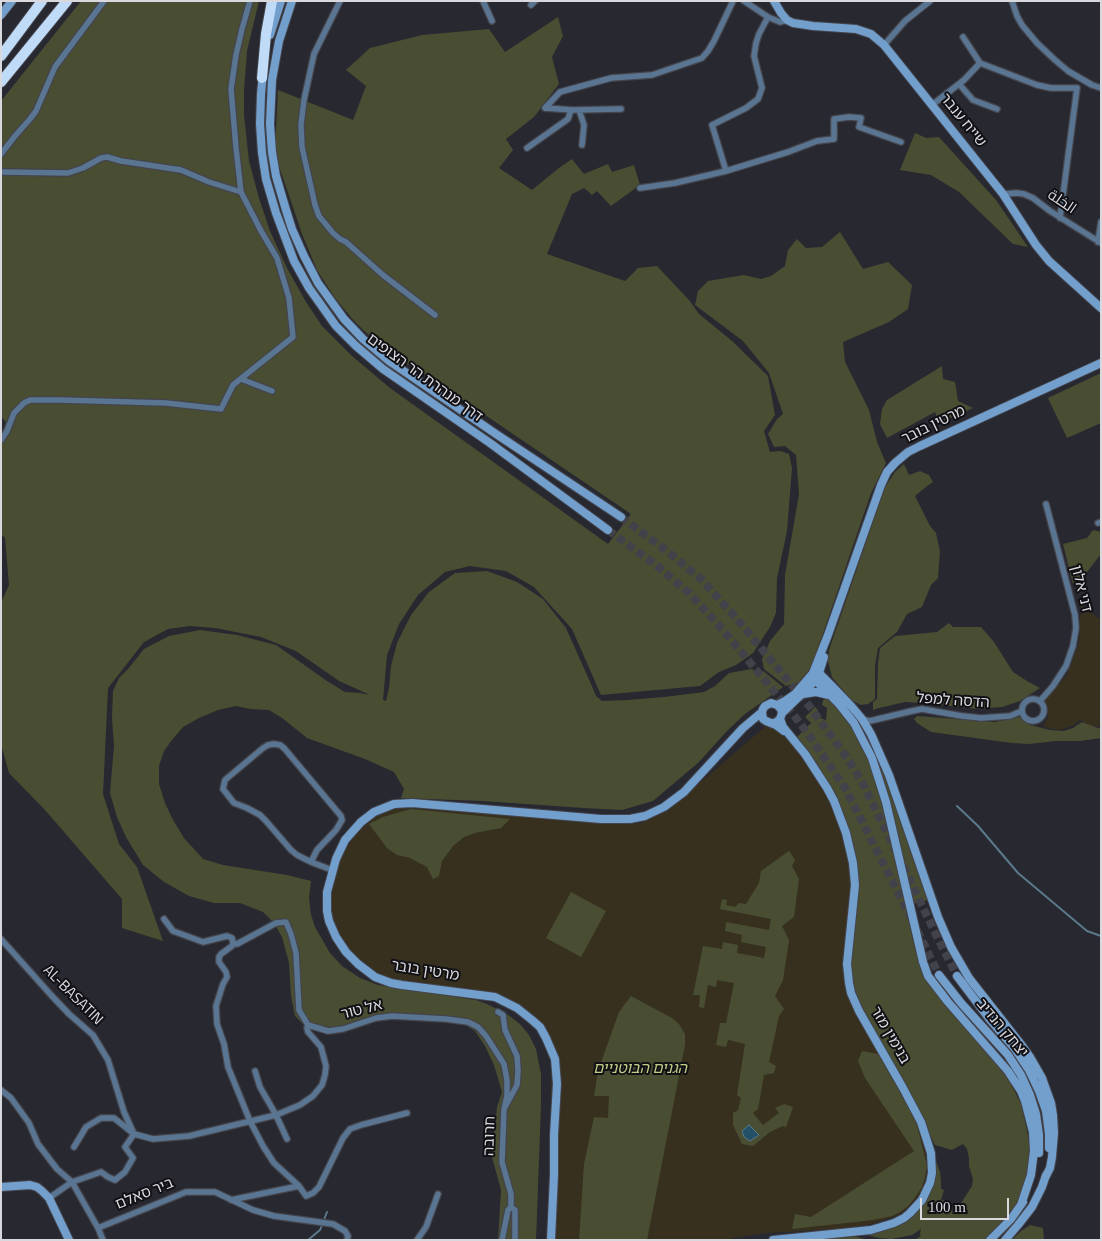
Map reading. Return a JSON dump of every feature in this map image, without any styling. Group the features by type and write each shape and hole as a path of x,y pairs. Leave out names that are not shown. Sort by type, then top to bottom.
{"highway":[{"path":"1,56 42,1"},
{"path":"24,54 59,1"},
{"path":"1,82 67,1"},
{"path":"262,78 266,34 272,1"}],"main road":[{"path":"1,15 12,1"},
{"name":"דרך מנהרת הר הצופים","path":"281,1 269,38 262,78 260,124 262,153 266,178 282,232 301,274 336,326 383,369 490,443 608,530"},
{"name":"דרך מנהרת הר הצופים","path":"292,1 279,41 272,80 270,124 276,176 286,210 292,229 318,283 344,319 389,361 621,517"},
{"path":"774,1 786,20"},
{"name":"שייח ענבר","path":"786,20 813,26 856,29 870,34 884,45 1003,194 1036,245 1049,261 1101,308"},
{"name":"מרטין בובר","path":"777,705 795,694 816,675 828,635 881,485 887,472 895,462 920,446 1101,363"},
{"name":"מרטין בובר","path":"781,716 816,675 823,660 828,635"},
{"path":"823,660 824,668 832,685 862,719 874,741 889,775 938,917 951,947 969,978 1030,1056 1042,1078 1053,1115 1054,1133 1050,1168 1045,1178"},
{"path":"816,675 832,685"},
{"path":"816,675 854,723 872,758 882,784 923,962 928,976 1008,1071 1025,1101 1033,1132 1034,1151 1031,1175 1021,1206"},
{"path":"799,696 809,692 816,692 824,693 833,698"},
{"path":"768,704 777,705 781,710 781,716 778,721 769,722 763,719 762,712 765,706 768,704"},
{"name":"מרטין בובר","path":"737,736 742,728 762,712"},
{"name":"בנימין מזר","path":"773,1240 871,1230 894,1223 904,1218 922,1200 932,1173 931,1153 921,1122 859,1011 850,988 847,964 855,875 846,833 827,788 805,754 783,727 781,716"},
{"name":"מרטין בובר","path":"551,1240 556,1084 555,1059 546,1038 540,1027 532,1020 517,1008 495,997 402,985 375,977 363,969 336,937 327,911 327,892 332,870 340,850 345,840 367,817 394,804 412,803 602,819 630,819 645,816 664,807 684,792 737,736 751,725 757,722 769,722"},
{"name":"בנימין מזר","path":"769,722 789,735"},
{"name":"יצחק הנדיב","path":"939,975 961,1003 1008,1055 1021,1074 1030,1095 1038,1124 1039,1153 1035,1175 1029,1192 1021,1206 990,1240"},
{"name":"יצחק הנדיב","path":"957,976 1023,1059 1039,1091 1046,1112 1049,1154 1045,1178 1032,1207 1005,1240"},
{"path":"1,1187 30,1185 42,1191 49,1198 69,1240"}],"street":[{"path":"1,154 30,120 36,111 55,67 104,1"},
{"path":"1,440 7,431 14,413 30,400 166,403 222,408 234,385 293,338 289,298 277,258 242,192 236,148 231,89 240,37 250,1"},
{"path":"340,1 314,54 304,100 301,125 302,147 315,205 324,223 333,233 346,242 382,276 435,315"},
{"path":"483,1 492,21"},
{"path":"621,109 571,110 545,108 560,92 611,78 652,75 702,58 711,46 733,1"},
{"path":"744,1 768,17 780,22 786,20"},
{"path":"884,45 905,21 930,1"},
{"path":"1012,1 1022,25 1037,43 1068,71 1101,88"},
{"path":"726,171 712,125 746,108 758,99 762,88 754,56 759,34 768,17"},
{"path":"963,37 980,64 1037,85 1051,88 1078,88"},
{"path":"932,105 959,84 980,64"},
{"path":"1060,218 1078,88 1078,76"},
{"path":"959,84 973,100 997,109"},
{"path":"527,148 568,119 571,110"},
{"path":"579,110 584,125 582,145"},
{"path":"640,188 675,183 726,171 817,141 834,139 834,119 861,118 859,127 901,142"},
{"path":"1,172 68,173 83,168 101,158 108,157 121,161 181,170 209,182 242,192"},
{"name":"الخلة","path":"1003,194 1017,193 1033,198 1060,218 1100,243"},
{"path":"1100,243 1101,222"},
{"path":"241,379 272,391"},
{"name":"דני אלון","path":"1040,701 1066,666 1073,646 1076,628 1075,615 1046,504"},
{"path":"1035,699 1040,701 1045,709 1040,720 1033,722 1024,716 1022,711 1027,701 1035,699"},
{"name":"הדסה למפל","path":"862,719 869,721 922,709 981,718 1010,716 1022,711"},
{"path":"874,741 872,727 882,718"},
{"path":"311,862 317,850 336,830 342,820 341,816 280,744 268,745 225,780 223,789 234,803 247,808 266,820 297,856 311,862 332,870"},
{"path":"164,920 173,931 203,942 227,936 232,938 233,943"},
{"path":"74,1147 86,1127 101,1118 114,1118 134,1134 153,1140 189,1136 276,1115 300,1105 313,1096 322,1085 326,1066 321,1047 308,1032 308,1026 299,1010 296,953 286,922 276,923 237,944 233,943"},
{"name":"AL-BASATIN","path":"1,939 57,1002 93,1035 108,1060 124,1112 134,1134"},
{"path":"233,943 219,957 218,962 226,972 226,977 216,1006 217,1024 224,1044 228,1067 250,1121 274,1163 299,1186 306,1196 313,1193 319,1187 342,1138 350,1129 361,1124 406,1112"},
{"name":"חרובה","path":"498,1012 503,1015 505,1030 516,1056 518,1070 518,1085 504,1109 502,1162 511,1194 511,1208 515,1210 515,1240"},
{"name":"אל טור","path":"308,1026 328,1031 343,1029 376,1018 392,1016 468,1022 478,1027 486,1036 504,1064 507,1096 504,1109"},
{"path":"255,1071 260,1087 287,1139"},
{"path":"1,1090 11,1098 29,1123 38,1144 52,1163 72,1182 98,1228 102,1240"},
{"path":"49,1198 72,1182 101,1172 115,1180 125,1172 133,1158 125,1147 134,1134"},
{"path":"231,1200 299,1186"},
{"name":"ביר סאלם","path":"98,1228 186,1192 215,1192 252,1210 274,1216 333,1224 345,1231 348,1236 347,1240"},
{"path":"417,1240 426,1227 438,1194"},
{"path":"502,1240 508,1210 511,1208"}],"shaded area":[{"path":"1081,605 1101,620 1101,727 1090,725 1080,720 1074,725 1060,730 1043,727 1048,717 1045,701 1067,675 1079,643"},
{"path":"767,725 779,730 806,760 826,790 842,828 854,884 845,981 918,1121 925,1141 928,1163 927,1181 919,1196 905,1211 872,1224 837,1229 766,1233 733,1238 732,1240 553,1240 551,1063 539,1032 527,1017 507,999 492,992 407,982 376,972 362,963 341,939 335,927 331,911 332,882 338,861 357,832 372,817 395,808 630,824 641,823 666,812"}],"green space":[{"path":"81,1 259,1 247,51 244,90 244,115 249,161 270,231 287,268 306,302 322,326 352,356 390,388 608,544 631,514 432,379 395,357 355,322 335,298 317,270 302,234 275,154 278,90 353,120 366,86 346,70 370,48 422,35 489,29 505,52 558,17 563,36 552,57 559,84 534,117 506,139 513,150 499,168 532,190 572,159 584,174 608,164 612,172 634,165 640,185 611,206 597,191 592,195 584,188 572,194 547,254 625,281 638,268 657,266 689,300 699,314 732,341 768,376 775,415 764,431 770,452 780,451 789,454 792,468 787,531 777,578 776,613 770,627 753,653 736,665 719,672 700,686 601,695 572,629 534,587 506,571 470,566 445,572 418,595 399,624 387,655 383,700 386,701 391,666 397,643 411,615 429,592 455,573 487,571 517,582 543,599 566,628 596,696 602,701 704,692 715,686 729,673 752,669 759,675 763,671 783,687 745,714 698,763 653,801 622,810 401,798 404,789 394,772 365,759 307,738 269,710 236,706 218,710 183,727 164,751 159,766 159,784 173,820 184,838 203,859 223,865 287,875 311,881 309,898 315,927 330,953 342,966 360,978 378,985 476,1000 487,1004 507,1014 520,1024 529,1035 536,1049 541,1074 536,1240 498,1240 501,1190 492,1157 497,1107 502,1092 494,1065 475,1031 464,1024 442,1020 375,1017 333,1029 316,1029 304,1025 295,1016 291,996 289,963 282,937 274,923 263,912 240,903 214,903 189,896 164,882 143,865 126,837 117,817 110,793 114,746 113,691 119,678 144,649 169,636 200,630 237,635 276,645 345,692 370,695 339,681 296,651 261,637 215,628 190,626 168,629 144,642 108,688 103,794 119,844 137,867 163,941 122,928 122,899 45,810 9,773 1,744 1,603 9,585 5,538 1,534 1,435 6,422 1,417 1,101"},
{"path":"915,133 926,138 939,137 996,200 1028,247 1013,244 959,192 931,175 900,170"},
{"path":"840,232 863,269 888,262 912,285 908,309 889,322 843,342 845,362 869,410 877,442 886,463 871,493 810,669 798,683 786,686 764,669 762,659 770,641 784,624 785,575 799,494 796,455 785,446 774,447 768,434 777,419 783,414 769,373 743,341 695,305 698,291 708,281 744,275 761,279 771,276 785,266 788,250 797,239 806,248 822,247"},
{"path":"942,366 943,379 955,382 958,401 973,408 939,423 935,412 887,438 880,424 882,409 887,400"},
{"path":"1101,373 1101,423 1067,438 1048,398"},
{"path":"904,464 909,475 920,471 929,475 933,482 915,496 930,526 936,533 940,551 938,578 931,585 922,607 907,614 897,632 878,648 875,666 875,699 868,704 861,705 851,700 832,677 828,661 829,650 885,487 895,472"},
{"path":"1093,530 1101,532 1101,554 1083,577 1073,584 1063,544 1087,538"},
{"path":"949,623 953,627 981,627 994,642 1013,672 1040,688 1020,701 1002,707 978,709 905,702 873,710 873,702 877,699 880,648 895,636 937,632"},
{"path":"824,697 834,704 855,732 867,755 877,781 889,822 913,941 925,977 1006,1074 1021,1104 1029,1140 1029,1169 1018,1203 984,1240 914,1240 921,1236 921,1229 912,1235 891,1239 860,1233 878,1232 888,1229 912,1217 927,1199 932,1187 935,1158 940,1172 941,1189 944,1190 941,1200 948,1201 946,1209 956,1211 972,1186 973,1179 967,1149 963,1144 952,1150 935,1145 895,1066 862,1009 855,992 849,963 857,897 846,826 796,738 811,723 805,717 815,707 818,710 817,717 826,720 827,708 822,705"},
{"path":"917,716 995,722 1019,717 1030,725 1064,731 1082,722 1101,729 1101,738 1029,744 1012,743 931,732 917,723 914,719"},
{"path":"862,724 879,757 929,900 912,904 894,817 882,775 869,744 858,726"},
{"path":"411,809 510,819 501,828 464,837 453,846 442,861 439,876 433,879 427,867 410,858 397,855 387,848 369,824 383,817"},
{"path":"789,851 795,860 792,866 799,879 794,917 782,926 789,940 783,980 775,996 784,1009 779,1016 769,1062 776,1066 774,1073 764,1075 758,1109 753,1113 763,1125 779,1113 775,1108 784,1104 793,1107 786,1127 783,1126 770,1132 753,1146 742,1144 733,1125 733,1113 738,1110 741,1098 737,1095 745,1044 728,1040 726,1047 716,1045 720,1023 726,1023 734,983 717,980 716,987 708,985 704,1008 699,1007 700,995 693,995 703,946 722,949 723,942 738,945 737,953 764,958 766,947 741,942 742,935 725,931 726,922 769,930 771,919 720,909 722,899 727,900 726,905 735,907 739,903 746,904 759,883 761,871"},
{"path":"571,892 606,911 581,957 546,938"},
{"name":"הגנים הבוטניים","path":"631,996 672,1018 679,1024 685,1034 685,1045 647,1240 579,1240 584,1164 594,1117 608,1118 609,1096 594,1096 598,1071 619,1012"},
{"path":"862,1051 878,1054 916,1121 927,1166 922,1187 908,1206 892,1216 873,1220 792,1229 795,1214 811,1217 914,1151 865,1078 858,1061"},
{"path":"1030,1225 1043,1228 1044,1240 1012,1240 1021,1231"},
{"path":"853,1236 868,1240 805,1240"}],"water":[{"path":"749,1125 759,1135 750,1141 744,1137 742,1131"}],"waterway":[{"path":"957,806 978,826 1018,873 1087,931 1101,936"},
{"path":"308,1240 320,1230 327,1212"}],"tunnel":[{"path":"621,517 702,580 810,707 848,759 862,782 895,849"},
{"path":"608,530 656,565 689,593 723,630 796,718 845,788 911,918"},
{"path":"903,866 957,976"},
{"path":"917,930 939,975"}]}
